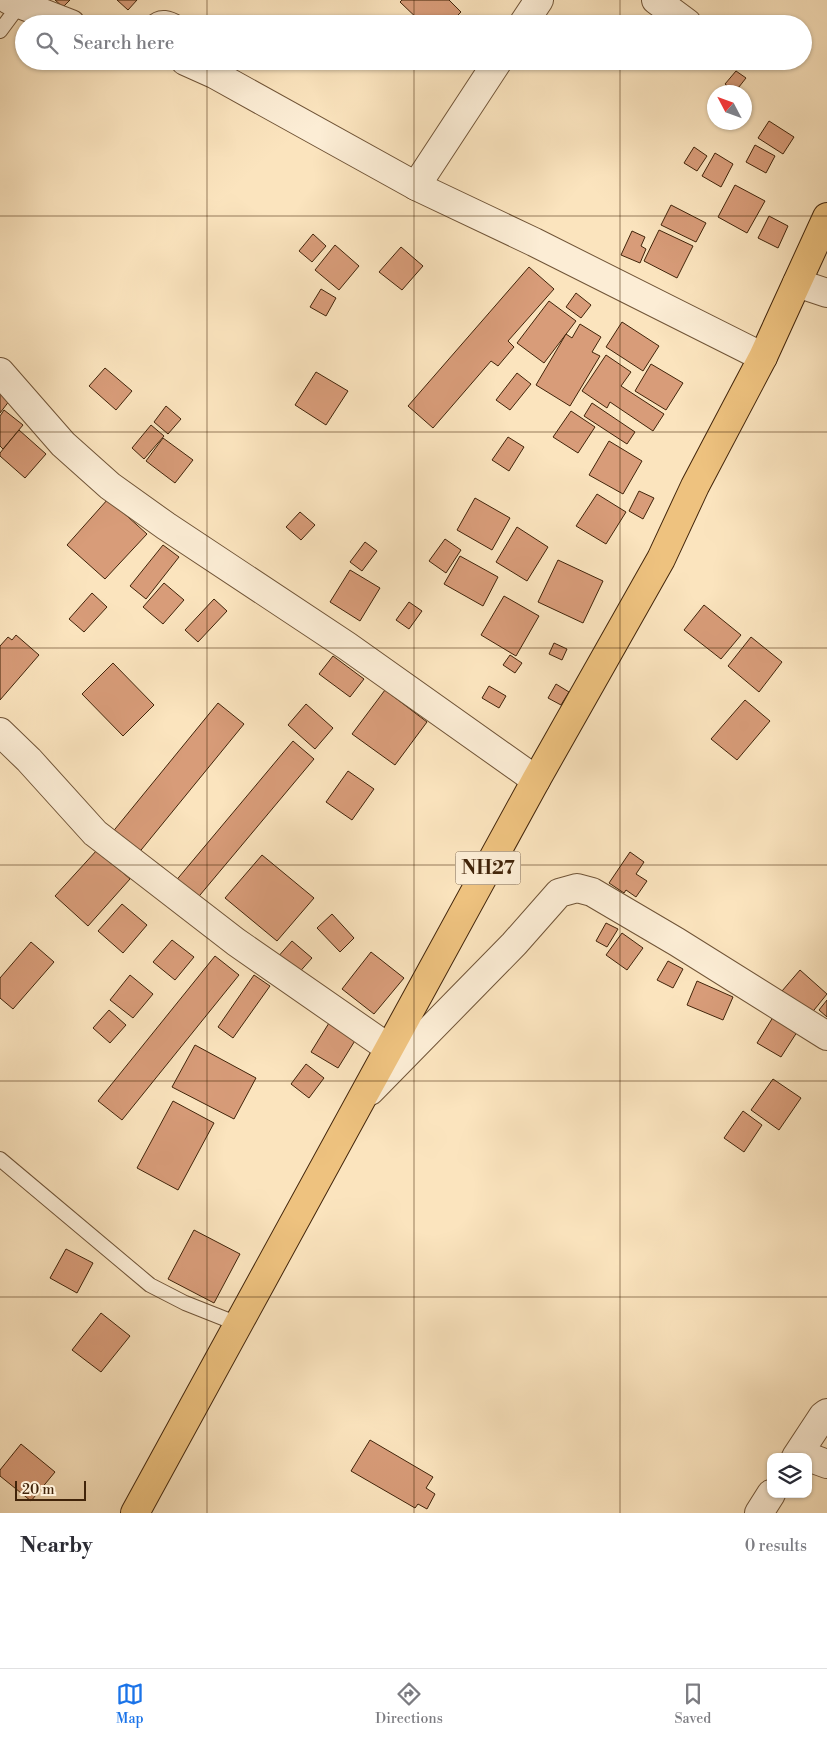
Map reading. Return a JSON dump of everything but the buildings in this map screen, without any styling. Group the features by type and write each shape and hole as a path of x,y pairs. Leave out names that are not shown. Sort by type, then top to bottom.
{"highway":[{"name":"NH27","path":"135,1513 536,780 661,559 695,486 763,357 827,217"}],"street":[{"path":"529,15 539,0"},
{"path":"656,0 676,15"},
{"path":"15,2 48,15"},
{"path":"218,70 416,186 534,242 763,357"},
{"path":"416,186 492,70"},
{"path":"797,283 827,293"},
{"path":"0,372 63,444 110,486 166,526 347,646 536,780"},
{"path":"0,732 29,760 95,833 236,942 390,1049"},
{"path":"364,1097 514,944 559,893 577,888 592,892 677,942 827,1036"},
{"path":"804,1453 823,1416 827,1413"},
{"path":"812,1459 827,1464"},
{"path":"759,1513 768,1498"}],"lane":[{"path":"0,31 15,2"},
{"path":"0,1159 150,1285 185,1303 238,1324"}]}
